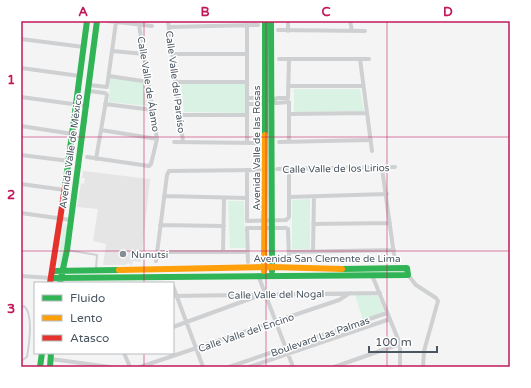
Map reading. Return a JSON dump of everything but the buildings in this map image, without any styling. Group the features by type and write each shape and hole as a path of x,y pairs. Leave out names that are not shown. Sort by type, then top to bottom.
{"street":[{"name":"Avenida Valle de México","path":"51,277 61,219 88,21"},
{"name":"Avenida Valle de México","path":"60,281 67,250 97,21"},
{"path":"108,21 140,26 152,26"},
{"name":"Calle Valle del Paraíso","path":"168,21 177,82 183,142"},
{"name":"Avenida Valle de las Rosas","path":"265,21 270,101"},
{"name":"Avenida Valle de las Rosas","path":"261,275 264,267 268,224 271,21"},
{"path":"288,21 288,31"},
{"path":"350,21 352,31"},
{"path":"89,88 107,87 116,22"},
{"path":"247,25 247,143"},
{"path":"169,27 258,25"},
{"name":"Calle Valle de Álamo","path":"96,158 149,166 157,139 140,26"},
{"path":"278,30 365,31"},
{"path":"21,39 84,47"},
{"path":"112,51 145,54"},
{"path":"173,54 247,54"},
{"path":"279,59 369,59"},
{"path":"289,59 289,141"},
{"path":"360,59 372,151"},
{"path":"21,68 80,76"},
{"path":"109,76 149,82"},
{"path":"177,82 246,82"},
{"path":"288,86 363,86"},
{"path":"87,157 96,158 106,94 89,88"},
{"path":"21,97 87,106"},
{"path":"247,98 262,98 270,101"},
{"path":"247,104 262,104 277,98 288,100"},
{"path":"105,104 152,110"},
{"path":"289,114 367,113"},
{"path":"180,115 247,115"},
{"path":"21,126 73,134"},
{"path":"101,130 157,139"},
{"path":"279,142 371,140"},
{"path":"174,142 259,143"},
{"path":"21,155 69,161"},
{"name":"Calle Valle de los Lirios","path":"277,169 395,167"},
{"path":"382,168 387,194 395,262"},
{"path":"248,262 247,228 288,219 289,169"},
{"path":"247,170 246,221 288,229 289,260"},
{"path":"156,260 166,175 169,171 259,170"},
{"path":"21,184 65,190"},
{"path":"289,197 387,194"},
{"path":"164,196 247,198"},
{"path":"313,251 314,197"},
{"path":"223,252 224,198"},
{"path":"21,213 71,220"},
{"path":"313,224 390,223"},
{"name":"Avenida Valle de las Rosas","path":"268,224 272,275"},
{"path":"160,225 224,226"},
{"path":"289,252 394,250"},
{"path":"157,252 247,252"},
{"name":"Avenida San Clemente de Lima","path":"264,267 370,269 407,268 408,275 261,275 171,280 69,281 60,281 51,277 63,271 96,269 264,267"},
{"path":"370,269 400,344 400,367"},
{"path":"261,275 265,295 293,367"},
{"path":"408,275 416,285 436,298 438,301 424,351 423,367"},
{"path":"21,276 51,277"},
{"name":"Calle Valle del Encino","path":"140,367 339,300 350,293"},
{"name":"Calle Valle del Nogal","path":"175,296 380,293"},
{"path":"174,327 259,295"},
{"path":"175,296 203,367"},
{"name":"Boulevard Las Palmas","path":"229,367 387,313"},
{"name":"Boulevard Las Palmas","path":"249,367 390,319"},
{"path":"334,367 400,344"},
{"path":"40,367 42,354"},
{"path":"124,354 130,367"},
{"path":"50,367 51,356 110,367"}],"lane":[{"path":"67,250 97,255 96,269"},
{"path":"21,308 24,306 29,312 29,330 31,334 27,357 21,361"}],"shaded area":[{"path":"83,171 150,179 141,262 133,261 132,266 129,263 125,265 103,265 106,244 93,241 98,209 77,207 81,183 84,184 85,178 82,178"}],"green space":[{"path":"110,77 148,84 150,106 109,102"},
{"path":"181,84 245,84 245,113 184,112"},
{"path":"294,89 360,89 364,111 294,112"},
{"path":"310,199 310,249 292,249 292,200"},
{"path":"228,201 244,201 245,248 230,248"},
{"path":"63,224 68,225 63,267 58,267"},
{"path":"355,295 378,296 384,312 363,320"}],"traffic: fast":[{"path":"65,187 87,21"},
{"path":"60,282 67,250 97,21"},
{"path":"265,21 265,135"},
{"path":"271,21 272,271"},
{"path":"51,278 408,275 407,268 342,269"},
{"path":"52,271 119,270"},
{"path":"40,367 42,354"},
{"path":"50,367 51,354"}],"traffic: slow":[{"path":"264,271 265,135"},
{"path":"119,270 272,267 342,269"}],"traffic: jam":[{"path":"50,282 65,187"}],"place":[{"name":"Nunutsi","path":"123,254"}]}
